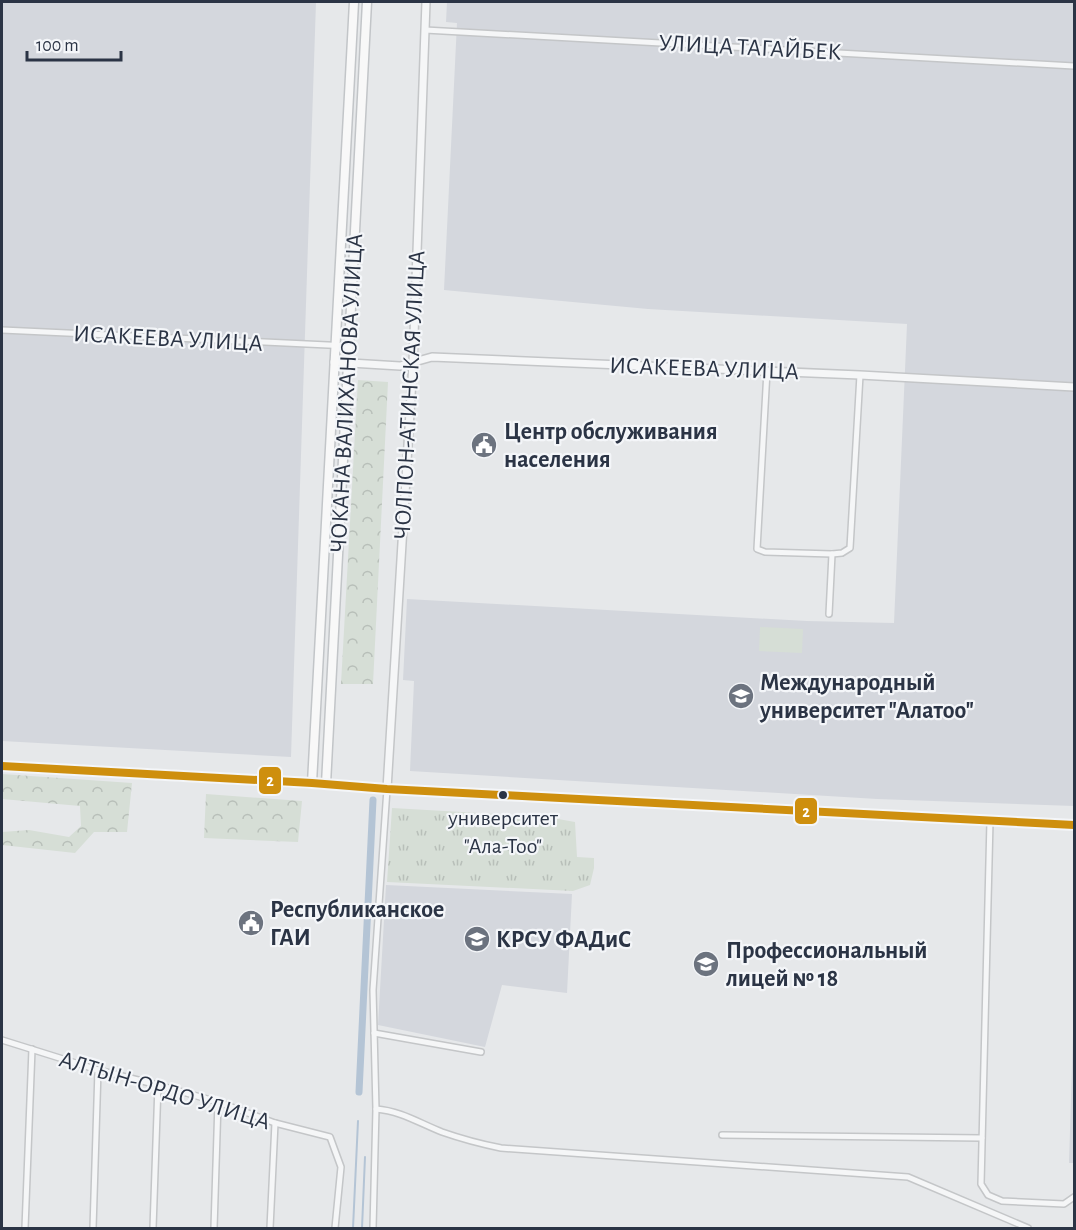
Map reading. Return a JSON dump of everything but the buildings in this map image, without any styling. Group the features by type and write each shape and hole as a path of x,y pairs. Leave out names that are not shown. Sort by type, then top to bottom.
{"main road":[{"name":"ЧОКАНА ВАЛИХАНОВА УЛИЦА","path":"312,783 354,2"},
{"name":"ЧОКАНА ВАЛИХАНОВА УЛИЦА","path":"326,784 367,2"},
{"path":"345,155 358,156"},
{"path":"326,543 339,544"},
{"path":"2,766 387,789 1074,825"}],"street":[{"name":"ЧОЛПОН-АТИНСКАЯ УЛИЦА","path":"387,789 413,363 426,2"},
{"name":"УЛИЦА ТАГАЙБЕК","path":"425,30 1074,66"},
{"name":"ИСАКЕЕВА УЛИЦА","path":"2,330 349,346"},
{"name":"ИСАКЕЕВА УЛИЦА","path":"334,362 400,366 432,357 860,375 1074,387"},
{"path":"767,371 757,549 765,552 832,554 842,553 850,548 860,375"},
{"path":"829,614 832,554"},
{"path":"373,1228 376,1125 374,990 387,789"},
{"path":"990,821 981,1184 993,1199 1011,1202 1064,1204 1074,1197"},
{"path":"374,1033 481,1052"},
{"name":"АЛТЫН-ОРДО УЛИЦА","path":"2,1040 98,1070 218,1102 275,1123 330,1137 341,1167 335,1228"},
{"path":"25,1228 32,1049"},
{"path":"93,1228 98,1070"},
{"path":"153,1228 158,1085"},
{"path":"214,1228 218,1102"},
{"path":"376,1108 393,1110 441,1132 474,1143 501,1148 908,1178 1028,1228"},
{"path":"270,1228 275,1123"},
{"path":"722,1135 982,1138"}],"shaded area":[{"path":"2,2 316,2 291,757 2,741"},
{"path":"447,2 1074,2 1074,806 877,799 410,771 414,681 403,680 407,599 807,621 894,623 907,324 648,309 444,290 457,23 446,22"},
{"name":"КРСУ ФАДиС","path":"386,885 572,894 567,993 502,985 485,1047 378,1025"},
{"path":"1073,1033 1074,1163 1069,1163"}],"green space":[{"path":"358,380 388,382 373,684 341,684"},
{"path":"760,627 803,629 802,653 759,651"},
{"path":"2,774 132,783 127,832 94,832 75,853 2,845 2,832 29,830 69,837 81,826 80,806 2,799"},
{"path":"206,794 302,801 298,842 204,838"},
{"path":"392,808 547,817 575,822 577,857 594,858 590,885 573,891 387,882"}],"waterway":[{"path":"359,1092 373,800"},
{"path":"353,1228 358,1121"},
{"path":"362,1228 365,1157"}],"transit line":[{"name":"2","path":"2,766 387,789 1074,825"}],"place":[{"name":"Центр обслуживания населения","path":"484,445"},
{"name":"Международный университет \"Алатоо\"","path":"741,696"},
{"name":"университет \"Ала-Тоо\"","path":"503,795"},
{"name":"Республиканское ГАИ","path":"251,923"},
{"name":"КРСУ ФАДиС","path":"477,939"},
{"name":"Профессиональный лицей № 18","path":"706,964"}]}
